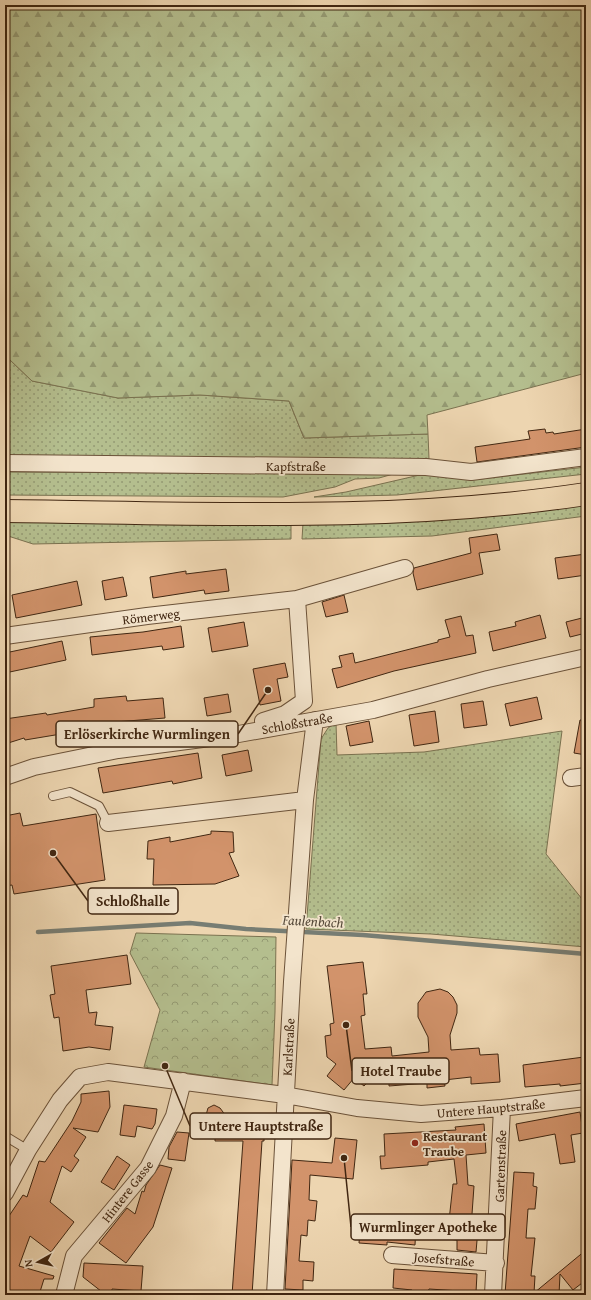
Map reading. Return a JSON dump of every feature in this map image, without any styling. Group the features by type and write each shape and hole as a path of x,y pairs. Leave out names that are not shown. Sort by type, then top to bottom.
{"main road":[{"path":"5,511 305,513 426,510 586,494"}],"street":[{"name":"Kapfstraße","path":"5,463 426,467 471,472 586,457"},
{"name":"Römerweg","path":"5,636 147,616 297,599 405,568"},
{"path":"232,735 260,722 285,714 304,701 297,599"},
{"name":"Schloßstraße","path":"5,777 34,767 118,750 232,735 373,710 488,679 586,657"},
{"name":"Karlstraße","path":"275,1295 295,938 305,800 314,720"},
{"path":"108,823 305,800"},
{"name":"Untere Hauptstraße","path":"5,1193 28,1150 60,1100 80,1077 108,1072 183,1081 357,1108 421,1114 502,1108 586,1098"},
{"name":"Hintere Gasse","path":"64,1295 74,1256 148,1168 174,1116 183,1081"},
{"name":"Gartenstraße","path":"494,1295 502,1108"},
{"name":"Josefstraße","path":"392,1255 496,1263"}],"lane":[{"path":"53,796 70,792 92,802 99,806 108,823"},
{"path":"5,1136 28,1150"}],"green space":[{"path":"5,5 586,5 586,373 427,415 428,434 304,438 289,401 200,395 118,398 32,381 9,359 5,358"},
{"path":"5,358 9,359 32,381 118,398 200,395 289,401 304,438 428,434 429,459 5,457"},
{"path":"586,467 586,474 397,495 314,497 346,492 424,474 481,479"},
{"path":"5,472 397,473 379,478 355,479 335,487 283,497 5,495"},
{"path":"586,499 586,516 432,536 302,539 303,523"},
{"path":"5,521 291,524 291,539 33,544 5,535"},
{"path":"336,723 337,755 424,752 562,731 546,854 586,904 586,947 431,934 306,929 321,739 328,728"},
{"path":"136,933 276,937 272,1085 144,1067 160,1010 130,953"}],"building":[{"path":"545,429 546,433 553,432 554,434 586,429 586,447 477,462 475,447 530,439 528,431"},
{"path":"497,534 500,550 479,553 483,574 417,590 413,573 414,568 471,553 469,538"},
{"path":"586,554 586,575 558,579 555,558"},
{"path":"226,569 229,591 205,594 204,590 153,598 150,577 186,571 186,574"},
{"path":"123,577 127,596 105,600 102,581"},
{"path":"77,581 82,605 16,618 12,595"},
{"path":"344,595 348,612 326,617 322,602"},
{"path":"540,615 546,638 493,651 489,632 516,626 515,622"},
{"path":"461,616 466,636 473,635 476,653 394,671 337,688 332,669 342,667 339,656 353,653 355,663 438,642 438,640 450,637 445,620"},
{"path":"586,617 586,633 570,637 566,622"},
{"path":"244,622 248,646 212,652 208,628"},
{"path":"181,626 184,647 163,650 162,646 92,655 90,637 143,632"},
{"path":"62,641 66,660 5,673 5,653"},
{"path":"285,663 288,677 277,679 281,701 260,705 253,669"},
{"path":"228,694 231,712 207,716 204,698"},
{"path":"126,696 127,701 163,698 165,718 78,725 79,731 25,740 24,738 5,744 5,719 46,713 47,715 94,707 94,699"},
{"path":"537,697 542,719 510,726 505,704"},
{"path":"483,701 487,725 464,728 461,704"},
{"path":"435,711 439,742 414,746 409,715"},
{"path":"580,720 586,720 586,755 574,753"},
{"path":"369,721 373,742 350,746 346,726"},
{"path":"248,750 252,771 226,776 222,755"},
{"path":"198,753 202,778 173,784 172,781 103,793 98,768"},
{"path":"20,813 23,826 96,814 105,880 14,894 12,885 5,886 5,816"},
{"path":"211,831 233,832 234,852 229,853 239,876 215,884 153,885 154,859 147,859 148,841 170,837 170,842 211,834"},
{"path":"127,955 131,984 86,990 89,1013 97,1012 95,1025 113,1027 110,1050 89,1047 63,1051 59,1017 54,1018 50,995 55,994 51,966"},
{"path":"363,962 367,994 363,994 365,1015 361,1016 365,1049 391,1047 392,1056 429,1052 428,1037 418,1017 418,1003 426,992 440,989 448,992 453,997 457,1005 457,1013 450,1035 451,1050 479,1048 480,1055 498,1054 500,1082 471,1084 471,1077 444,1080 445,1086 427,1088 427,1083 389,1086 389,1080 368,1082 364,1086 354,1078 344,1090 327,1076 336,1064 327,1057 325,1036 331,1035 330,1024 334,1023 327,966"},
{"path":"584,1057 586,1083 560,1086 560,1084 525,1087 523,1065"},
{"path":"109,1091 110,1107 98,1132 73,1128 86,1137 74,1156 79,1160 71,1172 62,1166 50,1202 74,1222 51,1252 30,1236 19,1266 54,1276 53,1279 44,1279 39,1295 5,1295 5,1222 23,1195 27,1197 39,1161 45,1162 72,1121 81,1102 81,1094"},
{"path":"124,1105 157,1109 155,1124 152,1129 137,1126 135,1137 120,1135"},
{"path":"214,1105 220,1108 226,1116 264,1116 264,1141 262,1141 252,1295 232,1295 243,1141 215,1141 215,1123 209,1121 206,1115 208,1108"},
{"path":"580,1112 583,1133 571,1135 575,1162 560,1164 555,1134 519,1141 516,1124"},
{"path":"484,1124 486,1153 466,1155 468,1185 474,1186 471,1228 478,1229 476,1252 457,1250 457,1240 447,1239 453,1184 457,1184 454,1159 428,1162 428,1165 381,1169 380,1156 385,1156 384,1134 456,1130 455,1127"},
{"path":"177,1132 189,1133 185,1161 168,1159 169,1147"},
{"path":"335,1138 357,1140 353,1179 310,1175 309,1200 317,1201 315,1221 308,1220 307,1236 301,1235 299,1261 314,1262 313,1281 303,1280 303,1290 285,1289 292,1160 332,1163"},
{"path":"117,1156 130,1165 114,1190 101,1182"},
{"path":"160,1165 172,1168 153,1227 126,1263 99,1243 127,1208 135,1214 142,1191 144,1192 146,1185"},
{"path":"514,1172 534,1173 533,1186 537,1187 535,1209 528,1209 526,1238 535,1238 531,1276 535,1276 534,1293 586,1250 586,1280 573,1290 560,1274 559,1295 505,1294"},
{"path":"361,1216 388,1217 388,1223 416,1225 415,1245 387,1242 387,1245 359,1243"},
{"path":"84,1263 143,1266 141,1291 112,1289 112,1295 106,1295 83,1277"},
{"path":"394,1269 477,1274 476,1292 429,1289 428,1292 425,1291 424,1295 411,1295 412,1290 393,1288"}],"waterway":[{"name":"Faulenbach","path":"38,932 190,923 246,929 363,935 586,954"}],"place":[{"name":"Erlöserkirche Wurmlingen","path":"268,690"},
{"name":"Schloßhalle","path":"53,853"},
{"name":"Hotel Traube","path":"346,1025"},
{"name":"Untere Hauptstraße","path":"165,1066"},
{"name":"Restaurant Traube","path":"415,1143"},
{"name":"Wurmlinger Apotheke","path":"344,1158"}]}
